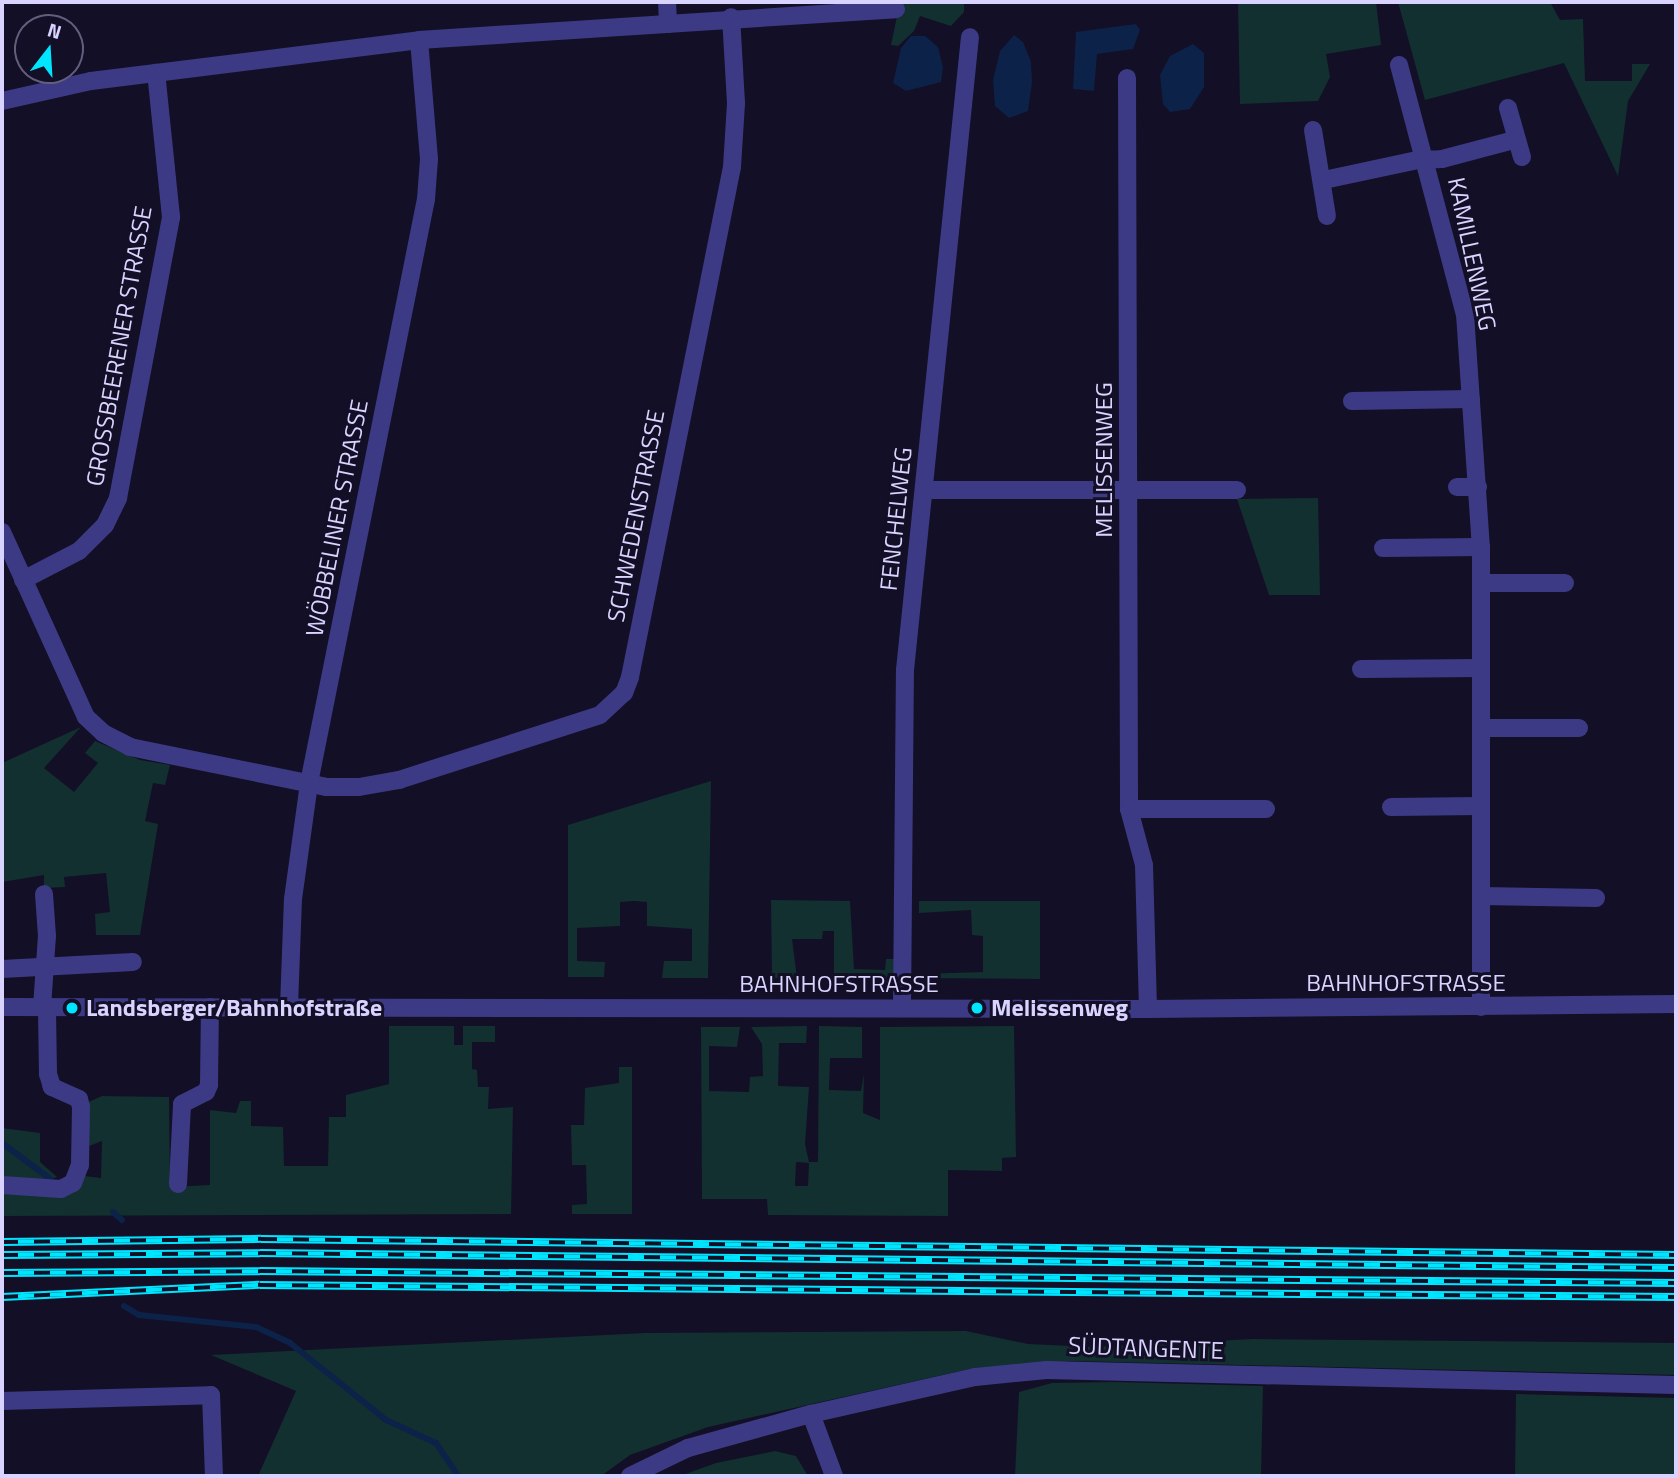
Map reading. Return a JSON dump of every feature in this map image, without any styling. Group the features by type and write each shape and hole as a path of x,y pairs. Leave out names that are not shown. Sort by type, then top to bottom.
{"street":[{"path":"667,2 668,24"},
{"path":"2,101 156,73 419,40 668,24 731,17 896,9"},
{"name":"SCHWEDENSTRASSE","path":"2,532 86,717 103,733 130,747 309,783 380,786 600,715 624,693 732,167 736,103 731,17"},
{"name":"FENCHELWEG","path":"902,1008 905,670 970,37"},
{"name":"WÖBBELINER STRASSE","path":"289,1007 293,900 309,783 426,199 429,159 419,40"},
{"name":"KAMILLENWEG","path":"1399,65 1465,314 1481,547 1480,1007"},
{"name":"GROSSBEERENER STRASSE","path":"23,580 79,551 105,525 118,498 171,217 156,73"},
{"name":"MELISSENWEG","path":"1127,78 1129,809 1144,865 1148,1009"},
{"path":"1508,108 1514,140 1522,157"},
{"path":"1313,130 1324,180 1327,216"},
{"name":"KAMILLENWEG","path":"1324,180 1426,161 1514,140"},
{"path":"1352,401 1471,400"},
{"path":"1457,487 1478,487"},
{"path":"924,489 1237,490"},
{"path":"1383,548 1481,547"},
{"path":"1481,583 1565,583"},
{"path":"1361,669 1481,668"},
{"path":"1481,729 1579,728"},
{"path":"1391,807 1480,806"},
{"path":"1129,809 1266,809"},
{"path":"2,1185 61,1189 73,1183 80,1165 79,1099 52,1087 48,1074 44,1007 44,894"},
{"path":"1480,896 1596,898"},
{"path":"2,969 32,969 44,964 132,962"},
{"name":"BAHNHOFSTRASSE","path":"2,1007 1148,1009 1676,1004"},
{"path":"178,1184 182,1104 206,1092 209,1085 210,1007"},
{"name":"SÜDTANGENTE","path":"630,1476 688,1448 811,1414 975,1377 1047,1370 1676,1385"},
{"path":"2,1401 211,1395 214,1476"},
{"path":"811,1414 834,1476"}],"green space":[{"path":"900,2 964,2 964,12 951,26 920,16 914,31 898,46 891,45"},
{"path":"1238,2 1376,2 1381,45 1326,54 1330,77 1318,101 1240,104"},
{"path":"1398,2 1550,2 1560,20 1583,19 1585,81 1632,81 1632,64 1650,64 1628,101 1618,176 1564,63 1425,100"},
{"path":"1318,498 1320,595 1269,595 1237,499"},
{"path":"81,727 44,768 74,792 98,763 85,753 95,741 140,760 170,765 165,785 153,783 145,821 158,824 140,935 96,935 95,914 110,912 106,873 64,877 65,887 44,888 44,875 2,882 2,763"},
{"path":"711,781 708,978 662,978 664,961 692,961 692,929 647,926 647,902 634,901 620,902 620,926 577,928 577,961 605,962 604,977 568,977 568,825"},
{"path":"771,900 850,901 854,969 885,970 886,959 895,959 895,979 834,978 834,931 823,931 822,939 792,939 797,978 772,978"},
{"path":"919,901 1040,901 1040,979 919,978 919,974 983,972 983,936 972,935 971,910 919,913"},
{"path":"389,1026 454,1026 454,1045 463,1045 463,1026 495,1026 495,1042 472,1042 472,1069 477,1070 478,1087 489,1087 488,1109 513,1107 511,1214 2,1216 2,1191 61,1197 75,1189 84,1176 101,1178 102,1141 84,1148 84,1104 102,1096 169,1097 170,1187 210,1185 210,1110 236,1113 240,1101 251,1101 251,1126 283,1127 284,1166 328,1166 329,1117 346,1117 346,1095 389,1084"},
{"path":"807,1026 806,1043 779,1043 778,1086 809,1087 805,1144 809,1162 818,1162 819,1026 862,1027 862,1058 830,1058 829,1090 861,1091 864,1074 863,1113 880,1120 880,1027 1014,1026 1016,1157 1002,1158 1002,1171 948,1170 948,1216 768,1215 767,1199 702,1199 701,1027 740,1027 737,1047 709,1046 709,1091 749,1092 750,1077 763,1076 762,1044 751,1027","holes":["796,1162 809,1163 808,1186 795,1186"]},
{"path":"619,1067 632,1067 632,1214 572,1214 572,1205 587,1204 586,1165 572,1165 571,1125 584,1125 585,1088 619,1083"},
{"path":"2,1128 40,1133 40,1162 57,1177 43,1182 2,1176"},
{"path":"966,1331 1028,1344 1094,1347 1253,1339 1676,1343 1676,1375 1072,1361 974,1368 708,1427 630,1455 601,1476 258,1476 296,1391 211,1355 645,1333"},
{"path":"1052,1383 1263,1386 1261,1476 1015,1476 1019,1392"},
{"path":"1516,1394 1676,1398 1676,1476 1515,1476"},
{"path":"775,1451 796,1456 808,1476 680,1476 716,1463"}],"water":[{"path":"1136,24 1140,30 1133,49 1097,54 1094,91 1073,89 1076,32"},
{"path":"1014,35 1023,42 1031,62 1032,82 1028,111 1009,118 995,106 993,80 1000,51"},
{"path":"911,36 925,36 938,47 943,67 941,82 906,91 893,83 901,48"},
{"path":"1193,44 1204,53 1204,87 1190,109 1170,112 1163,104 1160,75 1170,56"}],"waterway":[{"path":"2,1143 49,1178"},
{"path":"113,1212 122,1220"},
{"path":"124,1306 139,1315 256,1327 290,1343 386,1420 436,1443 458,1476"}],"railway":[{"path":"2,1242 261,1239 1676,1255"},
{"path":"2,1255 260,1253 1676,1268"},
{"path":"2,1273 260,1271 1676,1283"},
{"path":"2,1297 260,1285 1676,1297"}],"place":[{"name":"Landsberger/Bahnhofstraße","path":"72,1008"},
{"name":"Melissenweg","path":"977,1008"}]}
